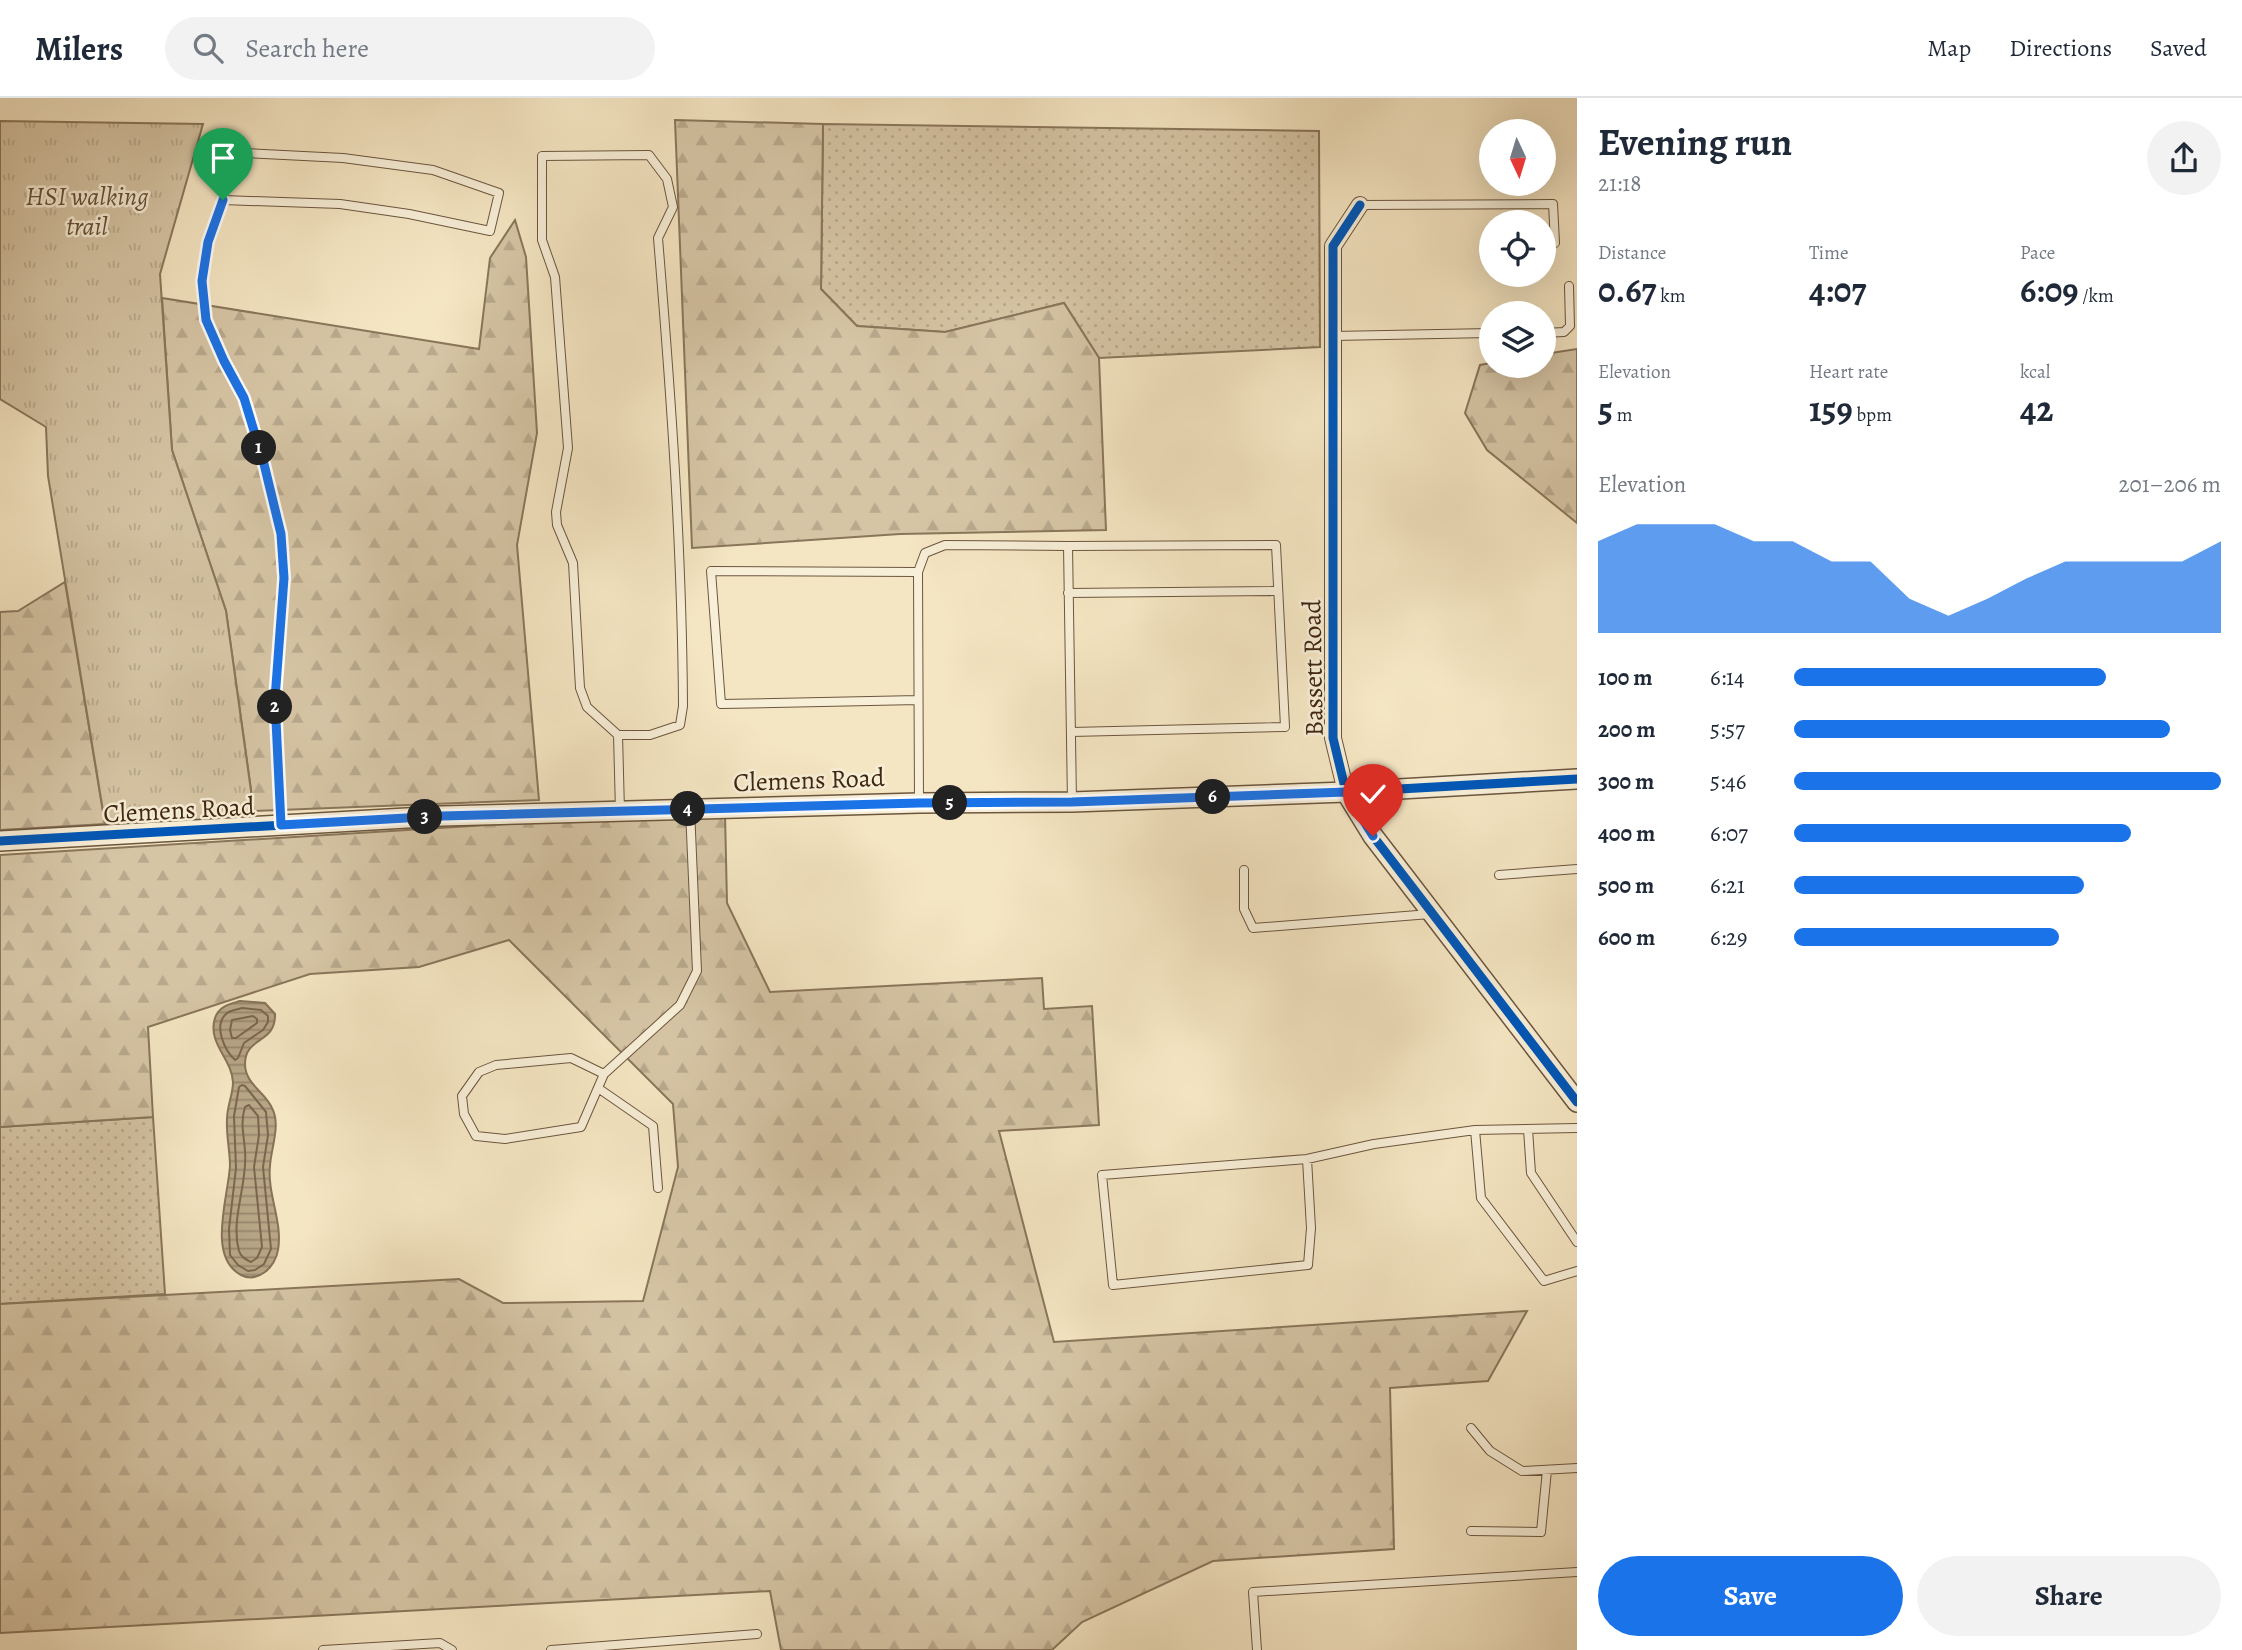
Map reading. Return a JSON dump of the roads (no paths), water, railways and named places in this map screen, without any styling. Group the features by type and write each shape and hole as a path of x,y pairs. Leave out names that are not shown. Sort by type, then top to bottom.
{"street":[{"name":"Bassett Road","path":"1360,205 1333,246 1333,738 1346,792 1368,830 1575,1095"},
{"name":"Clemens Road","path":"0,841 442,816 919,803 1072,802 1346,792 1577,779"}],"lane":[{"path":"223,200 340,204 409,214 490,231 499,193 433,170 343,158 225,152 223,200 208,242 202,281 206,320 244,398 281,534 284,578 275,699 281,825"},
{"path":"618,735 650,735 680,725 683,706 682,586 675,449 658,238 673,207 667,179 649,155 542,156 542,240 555,277 568,449 556,512 557,525 573,563 580,688 587,707 618,735 620,811"},
{"path":"1360,205 1553,204 1553,210"},
{"path":"1556,332 1564,332 1570,326 1569,286"},
{"path":"1333,336 1479,333"},
{"path":"919,803 918,572 925,553 945,545 1276,545 1285,727 1071,732"},
{"path":"1068,546 1072,802"},
{"path":"918,572 711,571 721,704 918,700"},
{"path":"1068,593 1278,592"},
{"path":"604,1073 571,1058 496,1065 479,1072 462,1096 464,1114 476,1136 505,1139 581,1127 604,1073 680,1005 697,971 690,809"},
{"path":"1499,875 1577,869"},
{"path":"1244,870 1244,909 1253,929 1433,914"},
{"path":"598,1088 653,1126 659,1188"},
{"path":"1307,1159 1311,1228 1308,1265 1113,1285 1102,1175 1307,1159 1374,1144 1475,1130 1577,1128"},
{"path":"1528,1129 1531,1173 1577,1242"},
{"path":"1475,1130 1481,1198 1544,1281 1577,1271"},
{"path":"1471,1428 1490,1451 1522,1471 1577,1468"},
{"path":"1471,1531 1541,1532 1547,1470"},
{"path":"1257,1650 1253,1592 1577,1572"},
{"path":"551,1650 757,1634"},
{"path":"323,1650 440,1643 452,1650"}],"water":[{"path":"240,1001 265,1003 275,1014 271,1031 250,1049 245,1064 248,1077 269,1102 275,1115 276,1129 270,1176 279,1240 271,1265 259,1276 250,1277 241,1275 231,1266 222,1241 230,1166 227,1114 233,1082 213,1027 219,1011"}],"park label":[{"name":"HSI walking trail","path":"87,211"}]}
